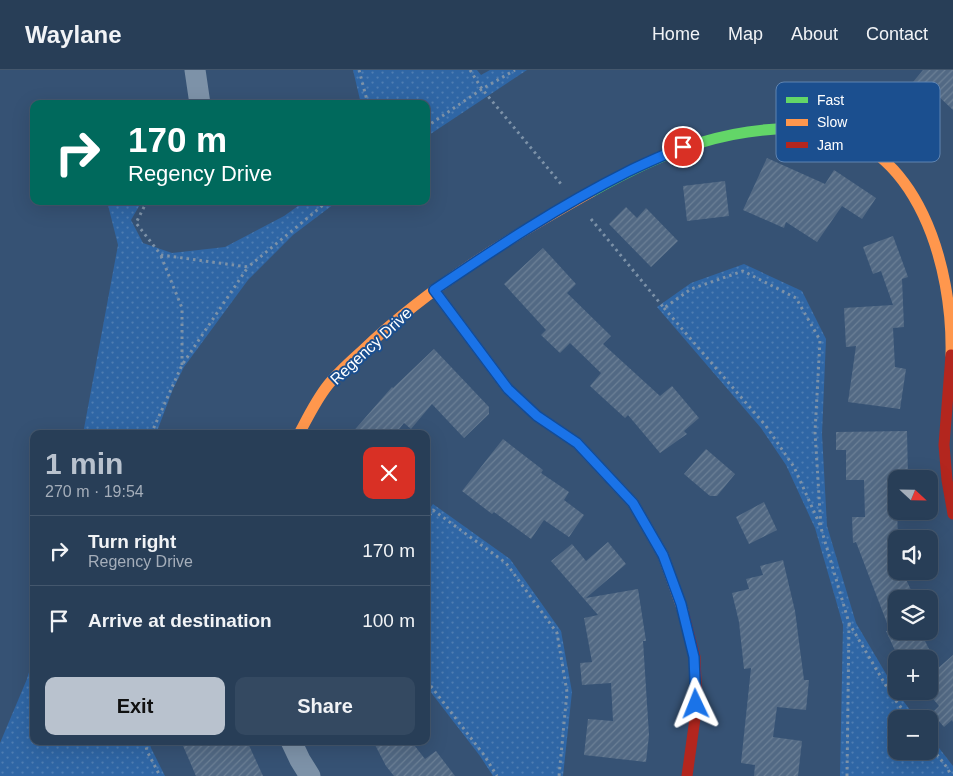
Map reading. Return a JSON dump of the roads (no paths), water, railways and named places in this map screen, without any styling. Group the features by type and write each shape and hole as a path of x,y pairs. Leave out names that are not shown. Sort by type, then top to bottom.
{"street":[{"path":"195,70 199,100"},
{"name":"Regency Drive","path":"301,430 326,387 385,328 434,290 488,253 565,206 628,172 683,147 740,133 776,128"},
{"name":"Regency Drive","path":"885,162 903,181 924,214 938,256 947,298 951,349 944,446 948,491 953,514"},
{"path":"434,290 508,389 537,416 577,443 633,503 663,555 681,604 694,657 696,704 692,746 686,776"},
{"path":"293,745 310,776"}]}
